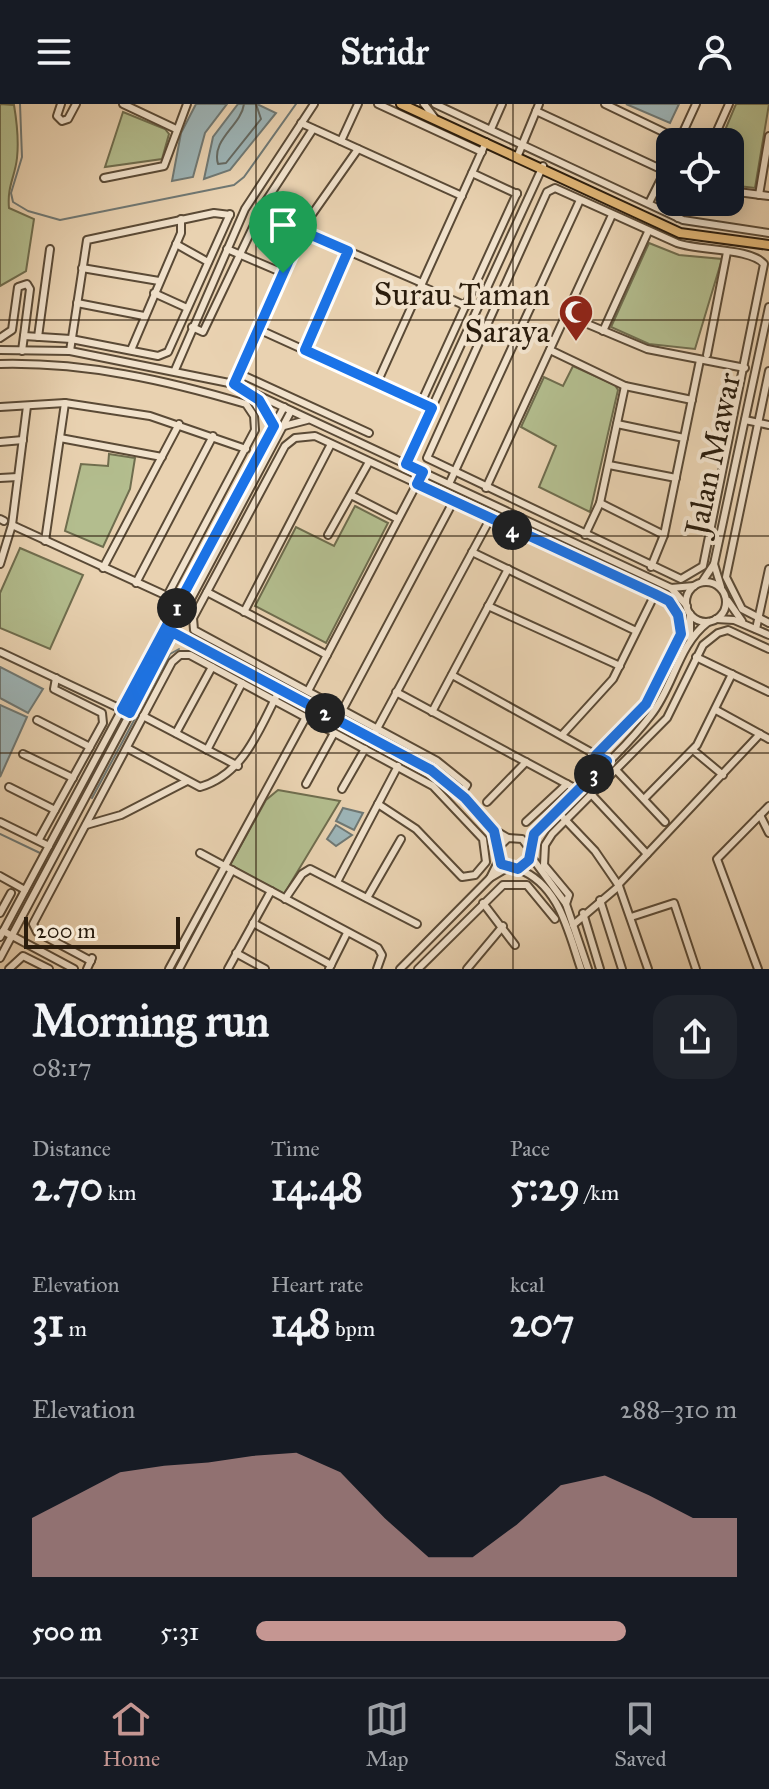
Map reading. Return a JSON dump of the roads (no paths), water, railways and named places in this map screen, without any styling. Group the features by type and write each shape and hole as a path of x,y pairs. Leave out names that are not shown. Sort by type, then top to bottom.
{"main road":[{"path":"408,105 680,233 769,245"}],"street":[{"path":"61,104 57,116 62,121 68,119 76,104"},
{"path":"123,104 176,129"},
{"path":"145,114 149,104"},
{"path":"104,178 164,166 187,104"},
{"path":"175,370 241,218 314,104"},
{"path":"341,141 358,104"},
{"path":"378,104 482,152"},
{"path":"424,104 434,117"},
{"path":"435,104 656,207"},
{"path":"459,115 463,104"},
{"path":"491,129 502,104"},
{"path":"605,104 656,130"},
{"path":"685,128 696,104"},
{"path":"718,128 729,104"},
{"path":"518,155 538,107 656,166"},
{"path":"301,123 462,196"},
{"path":"192,327 203,332 272,189 313,129"},
{"path":"759,195 769,136"},
{"path":"377,383 487,141"},
{"path":"234,384 302,231 358,149"},
{"path":"406,464 543,166"},
{"path":"472,173 528,198"},
{"path":"555,188 580,200 677,243 758,257 765,269 703,566 681,579 430,462 427,454 547,192 555,188"},
{"path":"649,203 656,189"},
{"path":"421,403 517,193"},
{"path":"744,193 769,196"},
{"path":"449,484 580,200"},
{"path":"70,351 82,268 90,238 214,213 241,218"},
{"path":"24,336 71,339 158,356 168,352 230,214"},
{"path":"486,488 612,215"},
{"path":"656,222 659,216"},
{"path":"674,216 769,233"},
{"path":"131,350 176,244 181,219"},
{"path":"302,231 477,311"},
{"path":"603,331 648,232"},
{"path":"677,243 680,233"},
{"path":"176,244 208,262"},
{"path":"38,337 50,249"},
{"path":"227,249 283,273"},
{"path":"305,350 348,251"},
{"path":"651,567 664,535 727,252"},
{"path":"82,268 159,281"},
{"path":"0,338 12,330 18,287 27,284 30,289 22,351"},
{"path":"154,293 187,308"},
{"path":"77,303 144,316"},
{"name":"Jalan Mawar","path":"702,582 714,564 769,307"},
{"path":"566,315 647,349 745,365 757,363"},
{"path":"258,329 432,408"},
{"path":"0,350 70,351 234,384 671,588 687,606 690,638"},
{"path":"550,350 625,386 692,400"},
{"path":"119,374 121,360"},
{"path":"0,364 52,363 181,385 246,404 255,423 246,449 167,596 12,525"},
{"path":"769,371 726,577 742,609 769,623"},
{"path":"238,373 369,433"},
{"path":"585,535 600,503 625,386"},
{"path":"250,391 264,405 274,426"},
{"path":"0,407 65,403 179,424 246,449"},
{"path":"45,541 65,403"},
{"path":"0,564 12,525 27,406"},
{"path":"0,958 130,713 207,550 274,426 287,409"},
{"path":"44,842 192,595 282,427 287,409"},
{"path":"282,427 298,420 315,422"},
{"path":"745,420 769,425"},
{"path":"103,568 179,424"},
{"path":"617,424 684,438"},
{"path":"461,794 467,785 453,772 378,727 194,630 192,624 203,600 285,446 306,435 669,601 678,615 681,634 646,704 596,755"},
{"path":"136,583 213,436"},
{"path":"60,438 162,457"},
{"path":"0,442 23,440"},
{"path":"244,612 331,444"},
{"path":"328,535 369,462"},
{"path":"609,465 676,478"},
{"path":"303,701 423,472"},
{"path":"0,478 18,477"},
{"path":"351,495 398,519"},
{"path":"343,709 453,502"},
{"path":"600,503 664,535"},
{"path":"372,738 490,519"},
{"path":"196,545 207,550"},
{"path":"472,552 636,631"},
{"name":"Jalan Mawar","path":"714,564 722,590"},
{"path":"432,712 508,569"},
{"path":"756,629 769,574"},
{"path":"671,588 694,586 702,582 715,584 744,623"},
{"path":"687,606 688,595 694,586"},
{"path":"207,592 327,655"},
{"path":"562,735 613,679 655,594"},
{"path":"192,595 203,600"},
{"path":"518,869 526,864 534,834 656,708 690,638 725,608 726,598"},
{"path":"488,606 620,666"},
{"path":"690,614 744,623 769,635"},
{"path":"581,969 566,909 569,895 548,871 544,854 548,839 667,718 706,641 728,630 769,649"},
{"path":"169,631 431,770 461,794 494,831 508,838 534,834"},
{"path":"0,652 130,713"},
{"path":"87,969 92,960 37,932 33,924 172,662 180,655 212,667 433,786 483,839 486,862 468,878 456,873 404,819 378,804"},
{"path":"696,657 769,692"},
{"path":"176,733 212,667"},
{"path":"644,799 693,750 732,674"},
{"path":"452,675 607,761"},
{"path":"56,678 54,689 102,713 103,723 55,810 25,890 2,934 12,935 74,969"},
{"path":"207,750 242,683"},
{"path":"127,748 200,787 238,766 280,689"},
{"path":"396,692 578,790"},
{"path":"716,710 769,739"},
{"path":"143,716 238,766"},
{"path":"169,969 306,717"},
{"path":"37,720 90,747"},
{"path":"306,784 334,733"},
{"path":"573,925 618,885 760,734"},
{"path":"342,789 365,749"},
{"path":"693,750 723,775"},
{"path":"23,754 73,778"},
{"path":"487,802 526,762"},
{"path":"337,882 398,766"},
{"path":"617,771 665,822"},
{"path":"86,825 131,810 187,781"},
{"path":"526,822 567,784"},
{"path":"9,787 55,810"},
{"path":"592,795 647,854"},
{"path":"82,803 94,809"},
{"path":"758,969 717,859 769,806"},
{"path":"557,811 595,851 618,885 648,969"},
{"path":"469,822 478,813"},
{"path":"760,815 769,833"},
{"path":"0,822 44,842"},
{"path":"490,878 499,860 494,831"},
{"path":"517,837 530,851 566,909 588,969"},
{"path":"499,847 508,838"},
{"path":"367,898 401,839"},
{"path":"200,853 378,948 381,961 377,969"},
{"path":"499,860 507,868"},
{"path":"406,967 490,878 507,868 518,869 538,879 566,909 583,913"},
{"path":"285,899 305,869 337,882 417,924"},
{"path":"179,969 232,870"},
{"path":"0,876 25,890"},
{"path":"418,969 503,885 523,883 554,918 566,909"},
{"path":"228,969 271,891"},
{"path":"0,913 11,893"},
{"path":"600,900 622,969"},
{"path":"483,903 515,945"},
{"path":"631,917 674,903 696,969"},
{"path":"583,913 600,969"},
{"path":"253,923 330,967 347,933"},
{"path":"467,969 503,926"},
{"path":"236,953 265,969"},
{"path":"9,969 23,956 49,969"}],"water":[{"path":"196,104 227,104 205,133 193,177 172,181 181,133"},
{"path":"238,104 257,104 276,113 230,170 204,179 213,137"},
{"path":"626,104 679,104 670,123"},
{"path":"0,667 43,689 28,713 0,698"},
{"path":"0,705 27,717 0,777"},
{"path":"343,808 363,813 354,830 336,821"},
{"path":"336,825 352,835 336,846 327,839"}],"waterway":[{"path":"20,104 22,157 11,193 13,202 28,211 60,220 234,185 244,177 296,104"},
{"path":"92,798 170,654 179,649"},
{"path":"0,834 40,853"}],"place":[{"name":"Surau Taman Saraya","path":"576,343"}]}
